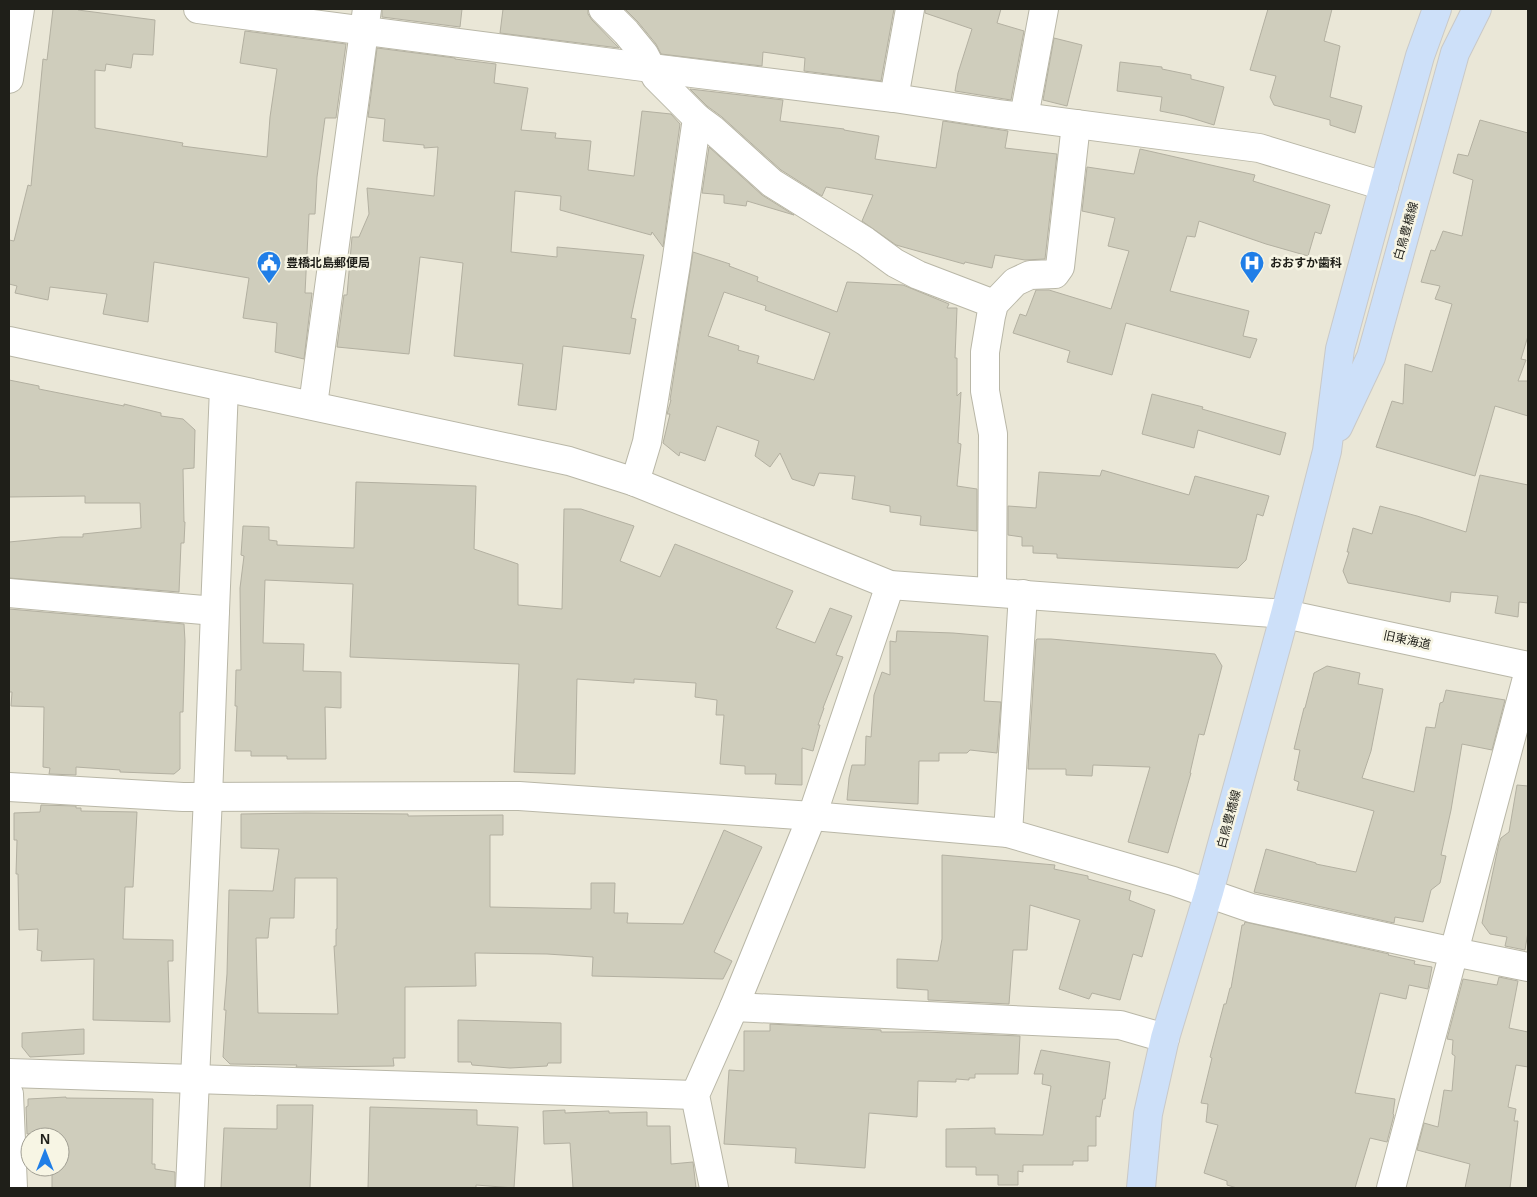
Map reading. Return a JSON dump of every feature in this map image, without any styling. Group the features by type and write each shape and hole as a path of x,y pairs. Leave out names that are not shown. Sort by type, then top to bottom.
{"main road":[{"name":"白鳥豊橋線","path":"1142,1188 1148,1114 1165,1038 1208,892 1285,614 1327,451 1340,349 1420,56 1437,9"},
{"name":"白鳥豊橋線","path":"1327,451 1370,357 1455,53 1477,9"}],"street":[{"path":"9,79 20,9"},
{"path":"198,9 365,20 651,68 894,98 1260,148 1384,186"},
{"path":"604,9 644,54 656,77 697,118 712,129 772,183 865,241 895,263 918,275 994,304"},
{"path":"894,98 910,9"},
{"path":"1024,117 1044,9"},
{"path":"313,405 365,20"},
{"path":"635,482 647,442 676,264 697,118"},
{"path":"992,592 993,434 985,391 985,352 994,304 1015,282 1030,275 1055,274 1060,267 1076,124"},
{"name":"旧東海道","path":"9,341 570,461 635,482 890,585 1285,614 1528,666"},
{"path":"190,1188 224,388"},
{"path":"714,1188 695,1095 734,1007 812,816 890,585"},
{"path":"9,593 215,611"},
{"path":"1008,834 1023,594"},
{"path":"1391,1188 1528,674"},
{"path":"9,787 183,797 519,796 812,816 1008,834 1208,892 1251,908 1528,966"},
{"path":"734,1007 1120,1025 1165,1038"},
{"path":"9,1074 695,1095"},
{"path":"9,1094 13,1188"}],"building":[{"path":"53,9 78,9 155,20 153,55 133,54 131,68 106,64 105,71 95,70 95,128 183,143 182,146 267,157 270,117 277,69 240,63 245,31 346,44 336,118 325,118 317,177 315,214 309,214 305,293 312,293 304,359 275,352 277,323 243,318 249,278 154,262 148,322 103,314 107,294 50,287 48,300 15,293 17,286 9,284 9,240 14,241 28,185 31,186 43,59 47,60"},
{"path":"382,9 462,9 460,27 382,17"},
{"path":"503,9 588,9 588,14 592,20 619,48 500,33"},
{"path":"625,9 894,9 881,81 804,71 805,58 763,52 762,66 661,54 656,44"},
{"path":"925,9 1001,9 997,23 1024,31 1011,100 955,91 958,73 972,29 925,13"},
{"path":"1268,9 1332,9 1324,41 1340,46 1330,97 1362,106 1355,133 1330,125 1330,120 1274,105 1270,97 1276,76 1250,70"},
{"path":"1054,38 1082,45 1067,106 1043,100"},
{"path":"377,48 496,64 494,83 528,88 521,130 556,133 555,138 591,141 588,170 634,176 642,111 671,114 680,124 663,247 652,232 651,235 560,210 561,196 515,191 511,252 557,257 557,247 644,255 631,318 636,319 630,354 563,346 556,410 518,405 523,364 454,356 463,263 420,257 409,354 337,347 344,295 347,295 352,237 359,237 369,214 367,188 434,196 438,147 424,148 424,145 383,141 385,119 368,117"},
{"path":"1120,62 1162,67 1162,69 1191,75 1191,79 1224,87 1214,125 1160,111 1162,97 1117,91"},
{"path":"690,89 783,100 780,121 844,129 879,136 875,159 936,168 943,121 1008,131 1005,148 1057,154 1045,259 1025,260 995,255 992,268 965,262 964,264 896,245 862,221 873,195 826,187 822,196 781,170"},
{"path":"1480,120 1528,133 1528,336 1521,359 1526,360 1518,381 1528,381 1528,416 1495,406 1475,476 1376,447 1392,401 1403,404 1405,364 1432,372 1452,304 1435,299 1440,286 1421,282 1431,250 1435,251 1443,231 1462,236 1473,180 1453,173 1458,154 1468,156"},
{"path":"709,147 762,195 794,215 747,201 746,206 724,203 724,195 702,193"},
{"path":"1140,149 1255,175 1253,181 1330,205 1321,234 1315,232 1308,256 1199,221 1195,237 1187,236 1170,291 1249,311 1243,336 1257,339 1250,358 1126,323 1112,375 1067,362 1070,351 1013,333 1020,314 1026,316 1036,290 1049,290 1111,309 1129,251 1108,246 1115,218 1082,211 1087,167 1134,174"},
{"path":"693,252 730,264 729,266 758,277 757,281 837,312 847,282 903,285 949,304 947,308 957,308 955,358 957,358 957,396 961,392 958,443 961,444 957,486 977,489 977,531 920,525 921,516 890,512 890,506 852,499 855,476 819,473 814,486 792,479 780,453 770,467 755,456 759,441 717,426 705,461 680,452 679,456 663,443 670,414 667,414","holes":["724,292 766,306 765,310 830,333 814,380 757,363 759,356 738,350 739,346 708,336"]},
{"path":"9,380 39,386 39,389 124,406 124,404 161,413 161,416 183,419 195,430 194,468 183,469 185,522 184,543 181,543 179,592 9,578 9,542 83,537 83,534 141,528 140,503 85,503 85,496 9,497"},
{"path":"1152,394 1203,407 1202,409 1286,433 1280,455 1198,430 1194,448 1142,434"},
{"path":"1102,470 1189,495 1195,476 1269,496 1263,516 1257,514 1246,560 1238,568 1057,558 1057,554 1033,553 1033,546 1022,546 1022,537 1008,535 1008,506 1036,508 1039,472 1100,476"},
{"path":"1480,475 1528,485 1528,603 1519,602 1518,617 1495,613 1498,596 1451,592 1450,602 1348,583 1343,571 1349,552 1347,552 1353,528 1372,534 1380,506 1466,532"},
{"path":"356,482 476,486 474,549 518,564 518,605 562,609 564,509 581,509 634,526 620,561 660,577 675,544 793,591 776,628 815,643 830,608 852,616 836,655 843,657 823,708 813,751 802,748 802,785 775,784 776,774 745,774 745,766 720,764 724,715 716,715 717,700 695,697 696,683 634,679 634,683 577,679 575,774 514,772 519,664 350,657 353,584 265,580 263,643 304,644 303,671 341,672 341,708 325,707 326,759 287,759 287,756 251,756 251,751 235,751 236,670 241,670 240,588 244,556 241,555 243,526 269,527 269,540 277,541 277,545 354,548"},
{"path":"9,609 184,624 183,712 180,712 180,769 174,774 120,772 120,770 76,767 76,775 49,774 50,768 43,767 44,707 11,706 12,692 9,692"},
{"path":"897,631 988,636 984,701 1001,702 997,753 970,750 967,753 939,753 939,761 919,761 918,804 847,800 852,765 865,765 866,736 871,737 874,695 882,672 890,675 890,641 896,642"},
{"path":"1037,639 1215,654 1222,666 1204,735 1199,734 1191,773 1168,853 1128,842 1150,767 1093,765 1092,776 1066,775 1066,769 1028,769"},
{"path":"1327,666 1360,673 1358,684 1383,689 1371,751 1362,778 1414,792 1426,727 1435,728 1440,703 1443,702 1446,690 1505,700 1492,750 1462,744 1441,855 1446,856 1440,883 1431,890 1423,922 1395,917 1394,923 1254,892 1266,849 1316,864 1356,872 1374,811 1297,790 1299,782 1294,780 1300,750 1294,749 1314,673"},
{"path":"1517,785 1528,786 1528,932 1525,950 1505,946 1507,937 1490,934 1482,923 1499,843 1501,838 1509,832"},
{"path":"41,805 76,806 76,808 81,808 81,811 137,812 133,887 125,887 123,939 173,940 173,961 168,961 170,1022 93,1020 94,959 41,961 42,951 37,950 38,929 19,930 18,874 16,874 17,840 14,840 14,813 40,812"},
{"path":"241,814 503,815 503,835 490,835 490,907 591,909 591,883 615,883 614,913 628,913 627,923 683,924 724,830 762,847 714,952 732,961 723,979 592,976 593,957 475,953 476,986 405,987 405,1058 393,1058 394,1066 296,1067 297,1065 230,1064 223,1057 229,890 273,891 279,849 241,848","holes":["295,878 337,878 337,929 336,946 334,946 338,1014 258,1013 256,938 268,938 270,918 294,918"]},
{"path":"942,855 1055,865 1054,869 1088,876 1088,879 1131,891 1129,900 1155,910 1142,957 1133,954 1120,1000 1092,993 1089,999 1059,989 1080,920 1030,905 1027,950 1013,950 1009,1004 928,1000 928,990 897,988 897,959 938,961 942,939"},
{"path":"1245,922 1389,954 1415,961 1414,964 1432,967 1428,989 1409,985 1406,999 1380,993 1355,1093 1395,1099 1394,1115 1387,1142 1370,1138 1355,1188 1237,1188 1227,1185 1227,1181 1204,1173 1218,1125 1206,1122 1208,1104 1201,1103 1212,1058 1210,1057 1224,1004 1226,1004 1231,988 1242,925"},
{"path":"1499,977 1518,981 1509,1028 1528,1032 1528,1067 1516,1065 1508,1107 1516,1109 1514,1121 1518,1121 1510,1188 1465,1188 1470,1164 1417,1150 1424,1123 1438,1127 1444,1090 1452,1091 1455,1056 1452,1054 1453,1040 1447,1039 1463,979 1497,985"},
{"path":"458,1020 561,1023 561,1063 548,1063 547,1066 510,1068 458,1062"},
{"path":"770,1024 881,1030 881,1032 1020,1036 1018,1074 975,1074 975,1078 969,1078 969,1080 956,1079 956,1082 918,1081 917,1117 869,1113 865,1168 795,1163 796,1148 724,1144 729,1070 744,1071 744,1031 770,1031"},
{"path":"84,1029 84,1054 30,1057 22,1047 22,1033"},
{"path":"1041,1050 1110,1062 1105,1099 1103,1099 1100,1117 1096,1116 1096,1146 1088,1146 1088,1161 1073,1161 1073,1165 1023,1165 1023,1172 1018,1171 1018,1185 998,1185 998,1175 976,1175 976,1167 946,1167 946,1129 995,1128 995,1134 1043,1135 1051,1086 1042,1084 1043,1074 1034,1074"},
{"path":"66,1097 153,1099 152,1164 155,1164 155,1169 175,1172 175,1188 52,1188 52,1177 70,1177 70,1127 27,1127 26,1107 28,1106 28,1099"},
{"path":"277,1105 313,1105 310,1188 221,1188 224,1128 277,1129"},
{"path":"370,1107 477,1110 477,1125 518,1127 514,1188 476,1185 476,1188 368,1188"},
{"path":"565,1110 565,1113 647,1112 647,1126 670,1126 671,1164 693,1162 696,1188 573,1188 570,1143 544,1144 543,1111"}],"place":[{"name":"豊橋北島郵便局","path":"269,284"},
{"name":"おおすか歯科","path":"1252,284"}]}
